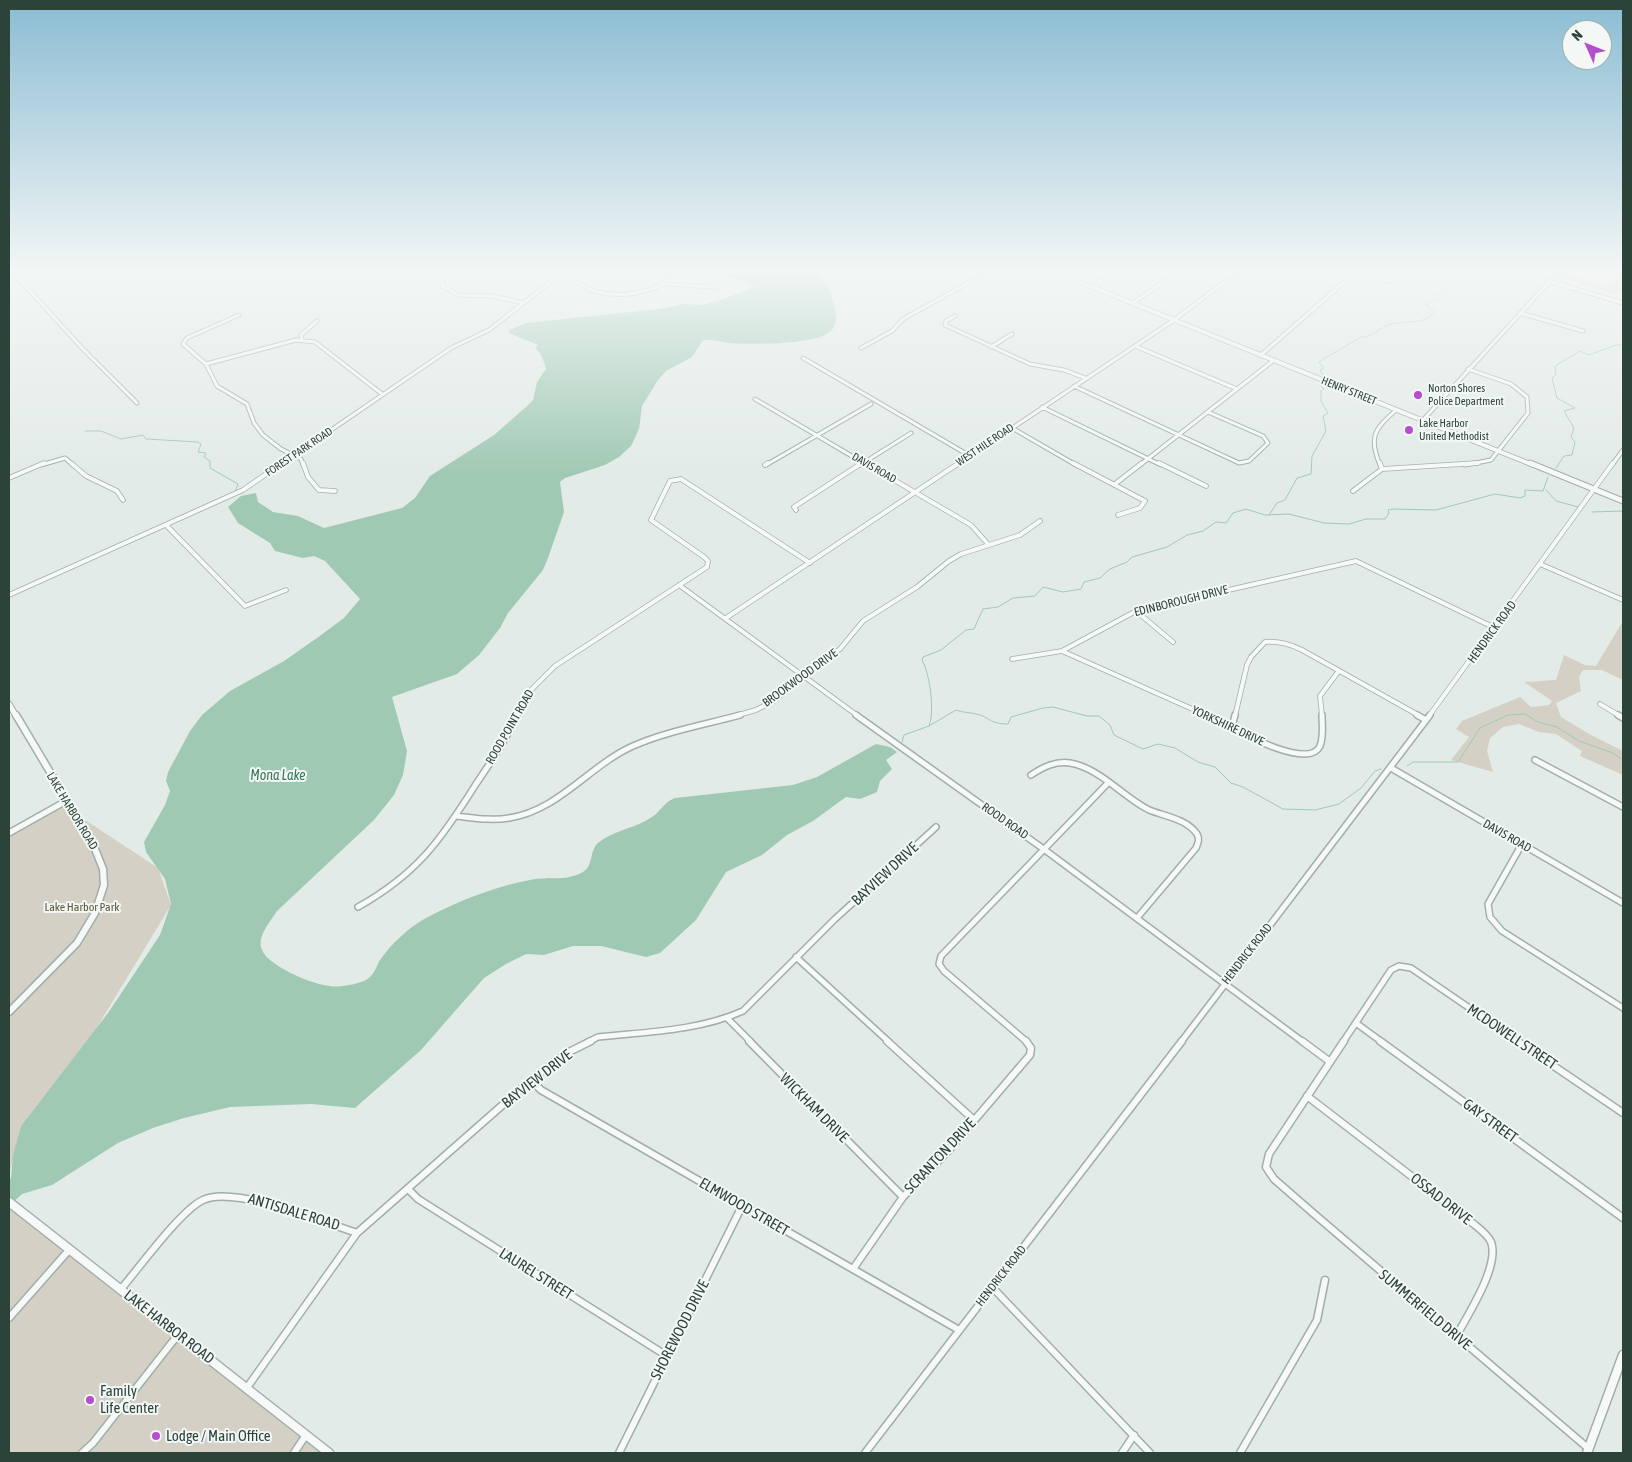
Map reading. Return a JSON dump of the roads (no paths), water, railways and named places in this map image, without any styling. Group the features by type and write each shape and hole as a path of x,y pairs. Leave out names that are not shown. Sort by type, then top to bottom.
{"street":[{"path":"72,337 137,403"},
{"path":"190,337 184,340 183,344 206,364 217,386 247,404 253,421 260,431 283,452 301,459 308,477 319,490 336,492"},
{"name":"FOREST PARK ROAD","path":"9,595 230,498 453,346 473,337"},
{"path":"861,348 881,337"},
{"path":"971,337 1030,364 1064,370 1086,378"},
{"path":"992,346 1007,337"},
{"name":"WEST HILE ROAD","path":"726,618 1148,337"},
{"name":"HENRY STREET","path":"1217,337 1623,501"},
{"path":"1261,355 1281,337"},
{"path":"1423,420 1498,337"},
{"path":"206,364 302,340 315,342 382,394"},
{"path":"1135,346 1237,389"},
{"path":"803,358 970,456"},
{"path":"1115,484 1274,360"},
{"path":"1353,491 1382,470 1475,464 1491,460 1500,451 1528,413 1527,397 1511,384 1468,369"},
{"path":"1074,386 1243,463 1249,461 1266,445 1268,440 1208,412"},
{"name":"DAVIS ROAD","path":"755,399 974,527 988,544"},
{"path":"765,465 871,404"},
{"path":"1042,407 1206,486"},
{"path":"1382,470 1373,450 1372,438 1374,431 1396,410"},
{"path":"1012,428 1050,451 1144,501 1140,508 1118,516"},
{"path":"796,510 794,507 804,499 911,433"},
{"name":"HENDRICK ROAD","path":"865,1453 1391,768 1495,628 1623,450"},
{"path":"9,478 52,460 65,458 82,474 117,491 122,500"},
{"name":"ROOD POINT ROAD","path":"358,907 382,893 427,857 456,816 510,730 524,698 536,682 555,666 707,568 708,561 704,557 651,520 667,485 676,479 681,479 810,562"},
{"name":"BROOKWOOD DRIVE","path":"456,816 492,820 517,817 540,808 598,766 632,746 756,710 805,677 840,649 864,620 917,587 961,554 1020,535 1040,521"},
{"path":"167,526 245,606 262,601 286,590"},
{"name":"EDINBOROUGH DRIVE","path":"1012,660 1062,651 1136,611 1356,560 1495,628"},
{"path":"1540,564 1623,600"},
{"name":"ROOD ROAD","path":"680,585 1045,850 1329,1061"},
{"path":"1136,611 1173,642"},
{"path":"1232,726 1250,657 1265,642 1279,641 1288,644 1426,720"},
{"name":"YORKSHIRE DRIVE","path":"1062,651 1232,726 1285,752 1300,755 1312,754 1320,747 1322,740 1320,696 1338,672"},
{"name":"LAKE HARBOR ROAD","path":"9,704 100,857 103,869 101,899 87,929 77,943 9,1012"},
{"path":"1600,704 1623,718"},
{"path":"1535,760 1623,807"},
{"path":"1031,776 1044,766 1058,762 1073,763 1148,809 1186,824 1197,834 1199,841 1196,848 1137,918"},
{"name":"DAVIS ROAD","path":"1391,768 1623,903"},
{"path":"1045,850 1108,783"},
{"path":"9,833 66,801"},
{"name":"BAYVIEW DRIVE","path":"246,1390 357,1233 531,1080 567,1053 598,1037 677,1029 727,1018 742,1011 758,998 796,957 936,827"},
{"path":"1522,844 1488,904 1490,917 1502,930 1623,1008"},
{"name":"SCRANTON DRIVE","path":"854,1269 903,1197 974,1120 1030,1055 1031,1048 1026,1040 944,971 939,964 941,956 1045,850"},
{"path":"796,957 974,1120"},
{"name":"MCDOWELL STREET","path":"1356,1024 1391,970 1399,966 1411,968 1623,1113"},
{"name":"WICKHAM DRIVE","path":"727,1018 903,1197"},
{"path":"1307,1096 1329,1061 1356,1024"},
{"name":"GAY STREET","path":"1356,1024 1623,1218"},
{"name":"ELMWOOD STREET","path":"531,1080 541,1090 960,1330"},
{"name":"SUMMERFIELD DRIVE","path":"1307,1096 1269,1154 1266,1167 1274,1179 1354,1250 1457,1335 1588,1451"},
{"name":"OSSAD DRIVE","path":"1307,1096 1464,1216 1483,1232 1490,1242 1494,1255 1490,1267 1457,1335"},
{"name":"LAUREL STREET","path":"408,1189 418,1199 667,1356"},
{"name":"ANTISDALE ROAD","path":"121,1289 189,1208 204,1199 221,1196 244,1197 357,1233"},
{"name":"LAKE HARBOR ROAD","path":"11,1204 121,1289 177,1336 329,1453"},
{"name":"SHOREWOOD DRIVE","path":"619,1453 742,1206"},
{"path":"9,1318 69,1250"},
{"path":"1240,1453 1317,1320 1325,1280"},
{"path":"992,1287 1134,1434 1150,1453"},
{"path":"82,1453 93,1443 177,1336"},
{"path":"1588,1451 1623,1355"},
{"path":"1122,1453 1134,1434"},
{"path":"294,1453 306,1435"}],"water":[{"name":"Mona Lake","path":"519,337 819,337 764,344 738,344 703,340 692,357 666,371 658,380 642,406 639,429 631,446 619,457 605,465 565,478 560,482 564,512 543,570 508,613 500,628 479,655 457,674 392,697 407,751 403,775 394,795 374,820 277,911 265,929 261,941 261,947 269,959 284,969 315,983 334,987 357,983 371,976 380,960 390,948 401,936 421,921 466,899 494,889 535,879 565,878 577,875 589,866 593,850 598,843 611,835 646,821 675,798 793,785 817,777 876,744 890,747 897,752 886,760 892,769 880,781 877,792 860,799 846,797 813,821 787,835 762,855 726,872 696,920 660,953 646,957 601,946 573,946 544,955 526,954 506,964 484,978 421,1050 355,1108 311,1104 230,1107 184,1118 153,1128 118,1143 52,1185 22,1194 9,1206 9,1181 11,1178 13,1155 21,1126 108,1013 160,935 171,904 165,879 146,852 144,842 165,805 170,791 166,781 168,772 190,731 202,715 230,691 284,661 317,638 344,618 360,599 325,561 314,556 303,558 275,551 270,543 238,523 228,507 241,496 256,493 258,502 273,512 298,516 324,528 402,508 415,498 430,476 494,435 533,400 537,382 546,369 541,355 535,348 538,345"}],"waterway":[{"path":"1323,375 1320,370 1324,368 1319,362 1361,337"},
{"path":"1556,468 1564,456 1572,455 1575,442 1571,437 1574,428 1564,411 1575,408 1557,398 1552,378 1556,374 1555,366 1580,351 1589,355 1616,345 1623,345"},
{"path":"1269,515 1277,503 1285,500 1297,478 1311,474 1312,456 1326,431 1323,416 1328,413 1321,401 1321,391 1324,389 1320,385 1323,384"},
{"path":"85,431 101,431 121,439 143,435 146,439 198,442 201,444 198,452 206,453 204,457 210,461 210,468 238,484 235,492"},
{"path":"1269,515 1289,514 1324,523 1349,524 1366,519 1385,519 1389,513 1388,510 1392,509 1436,510 1495,494 1520,498 1525,496 1525,490 1543,491 1548,477"},
{"path":"1546,490 1556,501 1578,507"},
{"path":"929,726 932,712 931,693 922,660 923,657 941,650 966,630 974,629 983,609 998,607 1013,598 1035,596 1043,587 1063,592 1081,589 1084,582 1100,578 1110,569 1127,562 1132,557 1167,547 1187,535 1203,531 1216,522 1226,523 1233,513 1246,509 1269,515"},
{"path":"1592,512 1623,511"},
{"path":"929,726 956,710 981,715 993,722 1008,724 1011,717 1053,707 1087,716 1099,716 1110,725 1114,735 1143,749 1158,744 1175,748 1198,762 1215,767 1231,783 1243,787 1283,809 1315,810 1339,804 1361,788 1375,771 1381,769"},
{"path":"1407,766 1413,762 1458,762 1480,728 1508,715 1525,714 1538,722 1557,727 1579,741 1613,753 1623,760"},
{"path":"902,742 904,735 929,726"}],"place":[{"name":"Norton Shores Police Department","path":"1418,395"},
{"name":"Lake Harbor United Methodist","path":"1409,430"},
{"name":"Family Life Center","path":"90,1400"},
{"name":"Lodge / Main Office","path":"156,1436"}],"park label":[{"name":"Lake Harbor Park","path":"82,907"}]}
